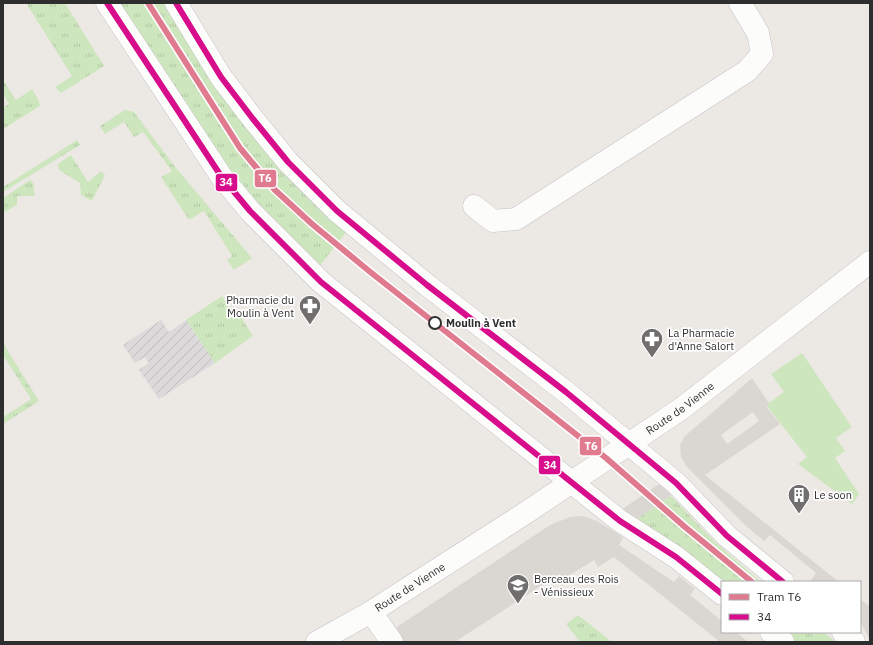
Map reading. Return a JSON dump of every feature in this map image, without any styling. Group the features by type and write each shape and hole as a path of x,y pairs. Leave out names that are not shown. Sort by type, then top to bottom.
{"street":[{"path":"106,3 221,176 250,211 320,282 620,522 676,557 721,593"},
{"path":"176,3 221,76 253,119 288,162 337,211 427,285 610,428 676,483 727,536 782,581"},
{"path":"474,206 493,221 516,219 747,71 762,54 758,33 740,3"},
{"name":"Route de Vienne","path":"318,642 371,612 532,509 628,444 706,390 870,262"},
{"path":"371,612 392,642"},
{"path":"772,633 783,642"},
{"path":"844,633 854,642"}],"shaded area":[{"path":"161,320 169,332 186,320 215,363 159,399 139,370 149,363 145,357 135,363 123,345"},
{"path":"752,378 769,403 766,406 780,424 705,475 838,581 812,581 811,580 816,573 770,535 764,541 745,525 687,467 681,457 680,445 684,437","holes":["753,412 759,421 727,444 721,435"]},
{"path":"659,484 672,495 634,521 621,510"},
{"path":"583,516 597,521 623,538 619,545 674,582 679,576 695,589 690,595 721,620 721,633 737,633 748,642 720,642 614,557 598,567 594,560 563,579 559,574 455,642 404,642 397,634 397,627 550,525 570,517"},
{"path":"861,600 870,607 870,640 861,623"}],"green space":[{"path":"26,3 65,3 104,66 61,93 55,87 72,76"},
{"path":"117,3 164,3 209,75 347,231 318,268 239,184"},
{"path":"3,80 16,100 32,89 40,106 3,129 3,108 9,104 3,94"},
{"path":"125,110 134,112 176,168 252,258 234,270 227,260 232,256 204,211 189,220 161,177 172,171 143,132 134,137 124,122 105,134 100,126"},
{"path":"77,140 80,145 3,192 3,187"},
{"path":"71,155 88,182 101,171 105,175 92,201 81,195 80,183 59,170 58,164"},
{"path":"30,180 33,182 35,196 17,196 17,205 3,213 3,198"},
{"path":"222,296 235,316 239,314 253,336 215,363 186,320"},
{"path":"3,343 39,401 3,424 3,417 31,399 3,355"},
{"path":"802,353 852,427 836,438 845,451 835,458 859,494 852,504 798,464 807,457 766,405 784,392 771,374"},
{"path":"671,496 715,542 760,581 721,581 635,520"},
{"path":"578,615 612,642 580,642 566,624"},
{"path":"784,633 824,633 836,642 796,642"}],"tram line":[{"name":"T6","path":"148,3 240,148 275,190 312,224 369,271 606,458 685,527 751,581"}],"transit line":[{"name":"34","path":"107,3 221,176 250,211 321,282 620,521 676,557 721,593"},
{"name":"34","path":"176,3 221,77 253,119 288,162 337,211 427,285 566,392 676,483 727,536 782,581"}],"place":[{"name":"Moulin à Vent","path":"435,323"},
{"name":"Pharmacie du Moulin à Vent","path":"310,326"},
{"name":"La Pharmacie d'Anne Salort","path":"652,358"},
{"name":"Le soon","path":"799,514"},
{"name":"Berceau des Rois - Vénissieux","path":"518,604"}]}
